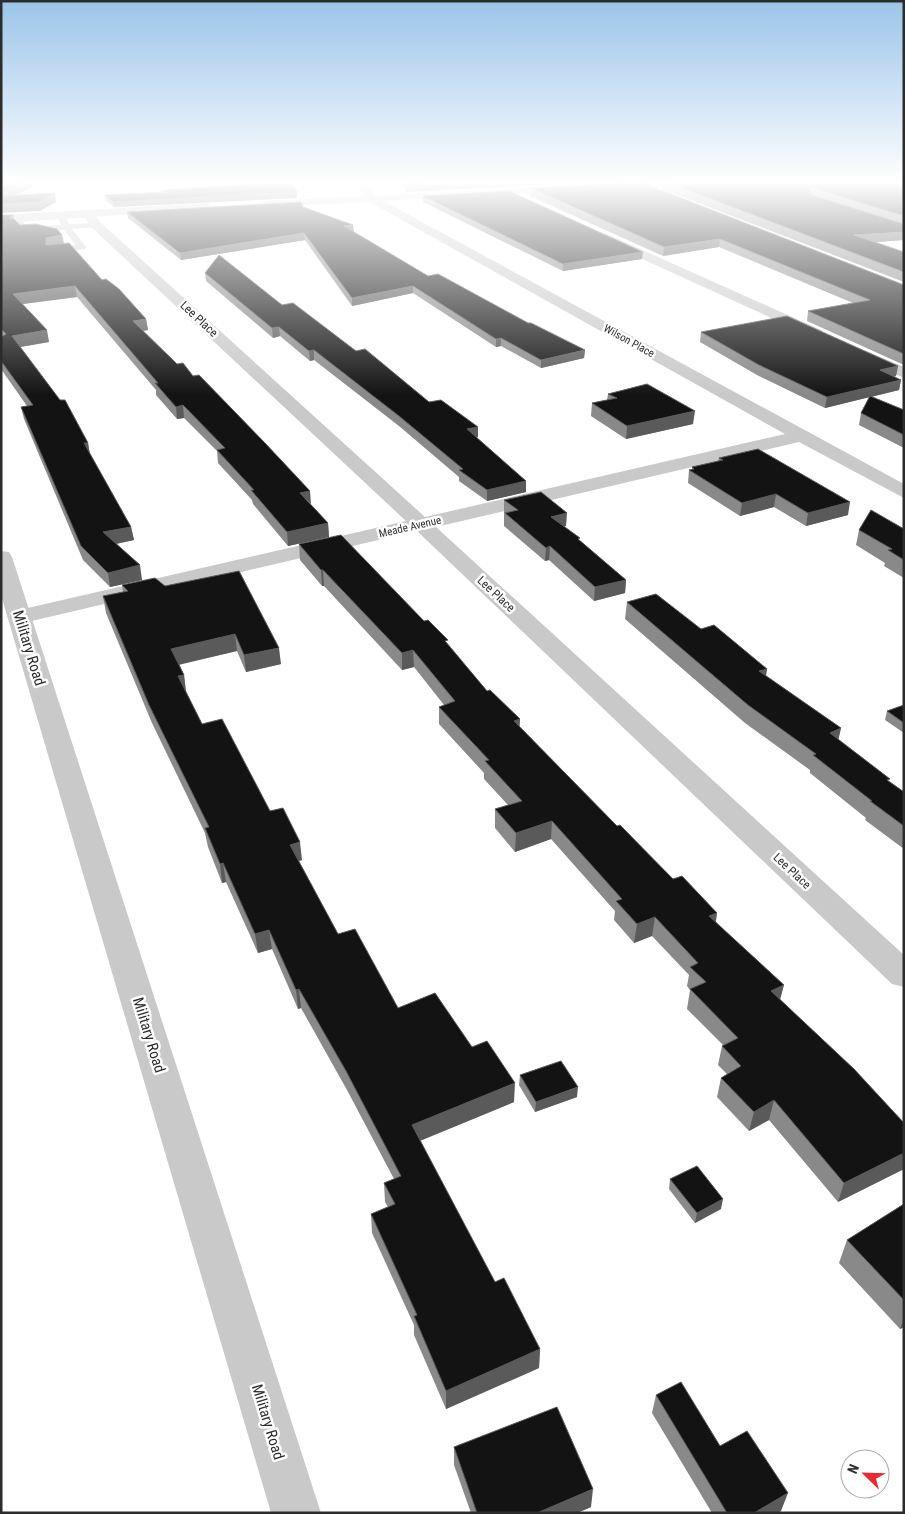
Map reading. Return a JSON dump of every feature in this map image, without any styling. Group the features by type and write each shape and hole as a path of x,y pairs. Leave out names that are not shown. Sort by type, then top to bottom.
{"street":[{"name":"Lee Place","path":"134,254 904,976"},
{"name":"Wilson Place","path":"471,254 904,492"},
{"path":"642,254 832,340"},
{"path":"850,348 904,373"},
{"name":"Meade Avenue","path":"19,618 801,436"},
{"name":"Military Road","path":"1,557 296,1513"}],"building":[{"path":"1,254 79,254 102,280 106,279 119,289 146,319 133,321 177,364 183,363 193,376 199,375 310,491 300,493 328,523 287,532 251,490 254,490 217,450 225,448 183,405 176,407 155,383 158,383 75,286 13,294 47,330 12,336 60,400 65,400 88,443 84,443 131,527 103,532 140,565 108,573 81,546 21,407 33,405 1,361 1,337 6,334 1,329"},
{"path":"319,254 390,254 428,276 438,274 528,323 585,350 541,360 501,338 496,339 413,286 352,298"},
{"path":"542,254 632,254 563,264"},
{"path":"756,254 824,254 904,285 904,354 808,311 870,300"},
{"path":"856,254 904,254 904,272"},
{"path":"219,255 282,305 293,303 356,351 365,349 429,402 441,400 478,427 467,429 526,481 487,490 459,470 463,469 314,350 309,351 279,327 272,328 205,273"},
{"path":"787,316 898,366 880,370 901,380 827,397 759,365 701,332"},
{"path":"647,384 695,411 627,426 592,403 617,398 608,394"},
{"path":"870,396 904,410 904,435 861,413"},
{"path":"758,449 850,502 808,513 776,494 742,503 689,470 694,469 692,467 723,460 719,458"},
{"path":"541,492 567,513 551,517 580,538 578,539 626,580 595,587 550,546 546,548 505,513 518,510 504,500"},
{"path":"871,510 904,529 904,560 888,550 892,549 859,530"},
{"path":"341,535 424,621 428,620 448,640 445,641 487,691 490,690 520,719 514,721 617,826 620,825 673,879 682,876 717,913 709,916 784,985 771,991 854,1069 904,1123 904,1153 844,1183 774,1100 754,1112 721,1078 741,1066 722,1046 738,1038 690,989 706,982 690,967 698,963 655,917 637,924 616,901 622,899 552,821 516,833 495,809 522,801 485,761 489,760 439,707 455,701 413,650 402,653 321,570 299,544"},
{"path":"239,571 279,648 244,655 235,634 171,649 184,675 178,676 202,724 222,719 270,811 283,808 300,842 290,845 338,934 355,929 398,1008 435,993 472,1047 487,1041 515,1083 412,1125 495,1282 504,1278 540,1349 446,1391 414,1316 417,1315 371,1214 395,1204 384,1183 401,1176 346,1071 299,989 296,990 269,930 255,934 223,863 220,864 205,828 209,827 149,705 103,596 128,591 122,585 155,578 165,586"},
{"path":"656,594 701,629 714,625 767,669 759,671 841,728 830,733 904,792 904,826 813,755 816,754 748,705 627,602"},
{"path":"904,705 904,723 887,711"},
{"path":"561,1061 578,1087 536,1102 520,1075"},
{"path":"697,1166 723,1199 697,1213 670,1179"},
{"path":"904,1204 904,1300 847,1240"},
{"path":"681,1382 720,1446 747,1431 788,1493 754,1513 727,1513 656,1395"},
{"path":"557,1407 593,1489 537,1513 477,1513 454,1447"}]}
